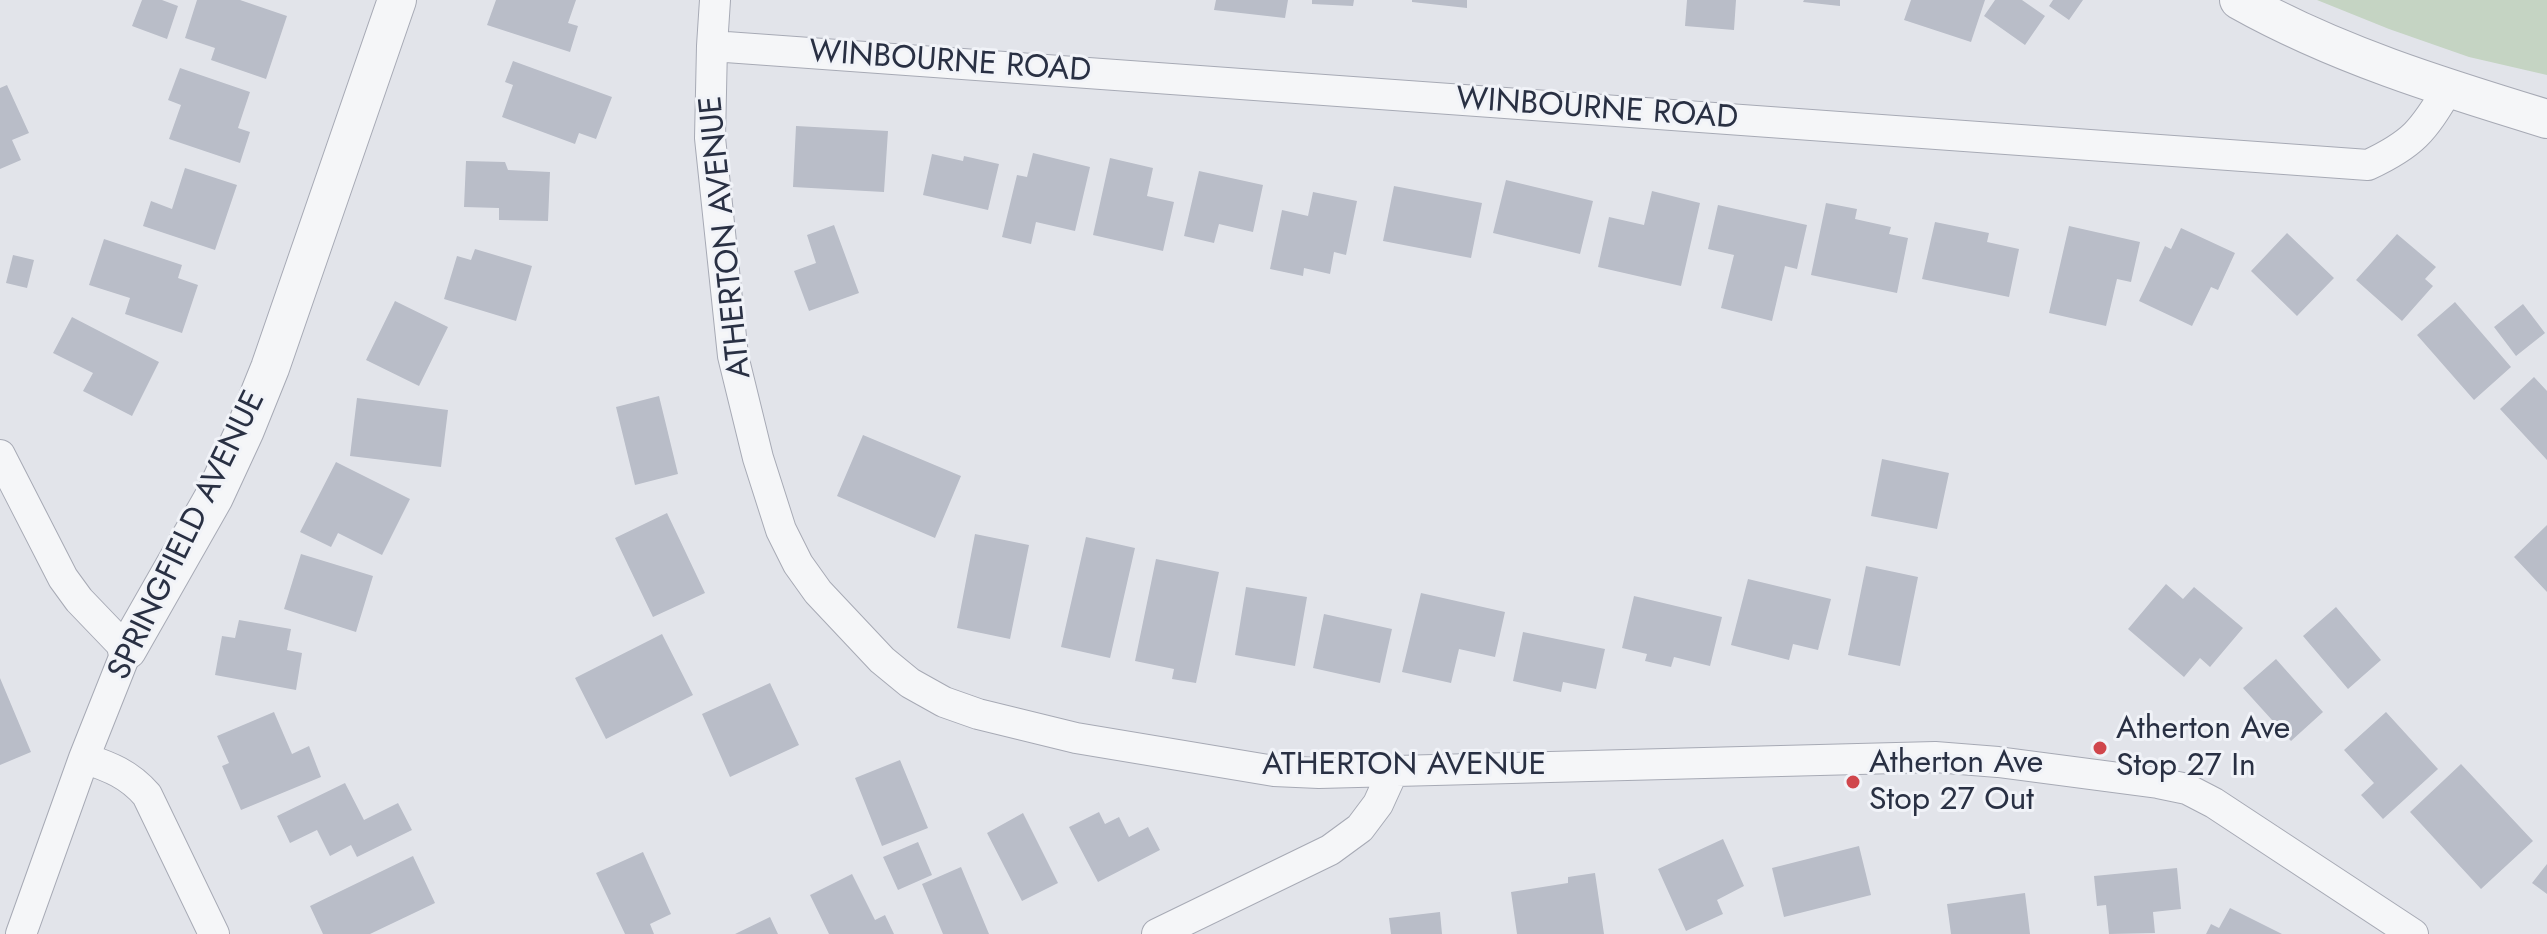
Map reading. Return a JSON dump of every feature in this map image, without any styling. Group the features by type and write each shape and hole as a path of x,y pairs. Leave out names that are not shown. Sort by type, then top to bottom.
{"street":[{"name":"SPRINGFIELD AVENUE","path":"21,934 84,758 127,650 214,497 270,368 397,0"},
{"name":"ATHERTON AVENUE","path":"715,0 710,138 733,356 758,458 781,530 798,564 838,616 910,683 944,702 978,714 1076,738 1274,771 1319,773 1935,757 2158,783 2187,789 2214,803 2413,934"},
{"path":"2239,0 2316,38 2448,89 2547,119"},
{"name":"WINBOURNE ROAD","path":"712,46 2368,165 2411,141 2428,123 2448,89"},
{"path":"0,455 63,578 79,600 127,650"},
{"path":"84,758 119,770 135,781 147,795 214,934"},
{"path":"1157,934 1330,850 1360,828 1378,804 1393,771"}],"green space":[{"path":"2317,0 2547,0 2547,75 2469,57"}],"building":[{"path":"142,0 162,0 178,6 167,39 132,26"},
{"path":"197,0 240,0 287,16 266,79 211,60 215,48 185,38"},
{"path":"496,0 576,0 568,23 578,26 570,52 487,25"},
{"path":"1216,0 1288,0 1285,18 1214,10"},
{"path":"1312,0 1354,0 1353,6 1312,4"},
{"path":"1467,0 1467,8 1412,2"},
{"path":"1687,0 1736,0 1734,30 1685,26"},
{"path":"1840,0 1840,6 1803,2"},
{"path":"1911,0 1985,0 1971,42 1904,20"},
{"path":"1995,0 2022,0 2045,16 2025,45 1984,16"},
{"path":"2053,0 2083,0 2069,20 2049,6"},
{"path":"513,61 612,97 596,139 579,133 575,144 502,117 513,85 505,82"},
{"path":"180,68 250,92 238,128 250,132 240,163 169,139 181,105 168,100"},
{"path":"7,85 29,133 12,140 21,160 0,169 0,88"},
{"path":"796,126 888,131 884,192 793,187"},
{"path":"1033,153 1090,167 1075,231 1036,222 1031,244 1002,237 1017,175 1027,177"},
{"path":"932,154 963,161 964,156 999,164 988,210 923,195"},
{"path":"1110,158 1153,168 1147,196 1174,202 1163,251 1093,235"},
{"path":"466,161 505,162 508,170 550,172 548,221 499,220 499,208 464,207"},
{"path":"185,168 237,185 215,250 143,226 151,201 172,209"},
{"path":"1199,171 1263,185 1253,232 1219,224 1214,243 1184,236"},
{"path":"1506,180 1593,201 1580,254 1493,233"},
{"path":"1394,186 1482,203 1471,258 1383,241"},
{"path":"1652,191 1700,203 1681,286 1598,267 1609,217 1644,225"},
{"path":"1313,192 1357,201 1346,255 1334,252 1330,274 1304,268 1303,276 1270,269 1282,210 1308,216"},
{"path":"1826,203 1857,209 1855,219 1891,227 1889,234 1908,238 1897,293 1811,275"},
{"path":"1718,205 1807,225 1797,269 1785,266 1772,321 1721,308 1734,255 1708,249"},
{"path":"1935,222 1989,233 1987,242 2019,249 2009,297 1922,279"},
{"path":"834,225 859,293 809,311 794,271 816,263 807,235"},
{"path":"2069,226 2140,242 2131,282 2117,279 2106,326 2049,313"},
{"path":"2181,228 2235,253 2218,290 2211,287 2192,326 2139,301 2165,246 2171,249"},
{"path":"2287,233 2334,278 2297,316 2251,271"},
{"path":"2397,234 2436,267 2425,279 2433,286 2402,321 2356,280"},
{"path":"104,239 182,265 178,278 198,285 182,333 125,314 130,298 89,285"},
{"path":"475,249 532,266 516,321 444,299 457,256 471,260"},
{"path":"13,255 34,260 27,288 6,283"},
{"path":"395,301 448,327 419,386 366,360"},
{"path":"2455,302 2511,367 2474,400 2417,335"},
{"path":"2523,304 2545,333 2516,356 2494,327"},
{"path":"72,317 159,362 132,416 83,391 93,373 53,353"},
{"path":"2534,377 2547,391 2547,460 2500,409"},
{"path":"659,396 678,474 635,485 616,407"},
{"path":"357,398 448,410 441,467 350,456"},
{"path":"863,435 961,476 935,538 837,496"},
{"path":"1882,459 1949,473 1937,529 1871,516"},
{"path":"336,462 410,499 382,555 338,533 331,547 300,532"},
{"path":"667,513 705,593 653,617 615,538"},
{"path":"2547,525 2547,592 2514,557"},
{"path":"975,534 1029,545 1010,639 957,628"},
{"path":"1086,537 1135,548 1110,658 1061,647"},
{"path":"301,554 373,576 356,632 284,609"},
{"path":"1156,559 1219,572 1196,683 1172,679 1174,669 1135,661"},
{"path":"1866,566 1918,577 1900,666 1848,655"},
{"path":"1748,579 1831,599 1818,650 1793,644 1789,660 1731,645"},
{"path":"2166,584 2183,599 2194,587 2243,628 2210,667 2200,658 2184,677 2128,629"},
{"path":"1246,587 1307,597 1295,666 1235,655"},
{"path":"1421,593 1505,612 1495,657 1459,649 1451,683 1402,672"},
{"path":"1634,596 1722,617 1710,666 1674,657 1671,667 1645,661 1647,654 1622,648"},
{"path":"2336,607 2381,660 2348,689 2303,636"},
{"path":"1324,614 1392,629 1380,683 1313,668"},
{"path":"239,620 291,629 287,650 302,653 296,690 215,675 222,636 235,638"},
{"path":"1523,632 1605,649 1596,689 1563,682 1561,692 1513,681"},
{"path":"662,634 693,695 606,739 575,678"},
{"path":"2276,659 2323,712 2291,741 2243,688"},
{"path":"0,678 31,752 0,765"},
{"path":"770,683 799,745 730,777 702,714"},
{"path":"274,712 292,754 309,746 321,777 241,810 222,766 229,763 217,736"},
{"path":"2386,712 2438,769 2383,819 2361,795 2374,783 2344,750"},
{"path":"900,760 928,828 882,846 855,778"},
{"path":"2461,764 2533,841 2481,889 2410,812"},
{"path":"345,783 364,820 398,803 412,830 357,857 351,845 330,856 317,830 290,843 277,816"},
{"path":"1099,812 1105,824 1119,817 1129,837 1148,827 1160,850 1098,882 1069,827"},
{"path":"1023,813 1058,883 1022,901 987,833"},
{"path":"1723,839 1744,886 1717,900 1723,914 1686,931 1658,869"},
{"path":"918,842 932,875 898,890 883,857"},
{"path":"1859,846 1871,895 1784,917 1772,868"},
{"path":"643,852 671,914 650,924 654,934 625,934 596,873"},
{"path":"413,856 435,903 370,934 323,934 310,906"},
{"path":"2547,864 2547,894 2532,883"},
{"path":"961,867 989,934 943,934 922,884"},
{"path":"2177,868 2181,909 2153,912 2155,933 2109,934 2106,905 2097,906 2094,876"},
{"path":"1595,873 1604,934 1517,934 1511,892 1568,883 1568,877"},
{"path":"852,874 875,920 885,915 894,934 829,934 810,895"},
{"path":"2025,893 2030,934 1951,934 1947,904"},
{"path":"2230,908 2282,934 2206,934 2211,924 2219,928"},
{"path":"1440,912 1442,934 1391,934 1389,918"},
{"path":"770,917 778,934 735,934"}],"place":[{"name":"Atherton Ave Stop 27 In","path":"2100,748"},
{"name":"Atherton Ave Stop 27 Out","path":"1853,782"}]}
